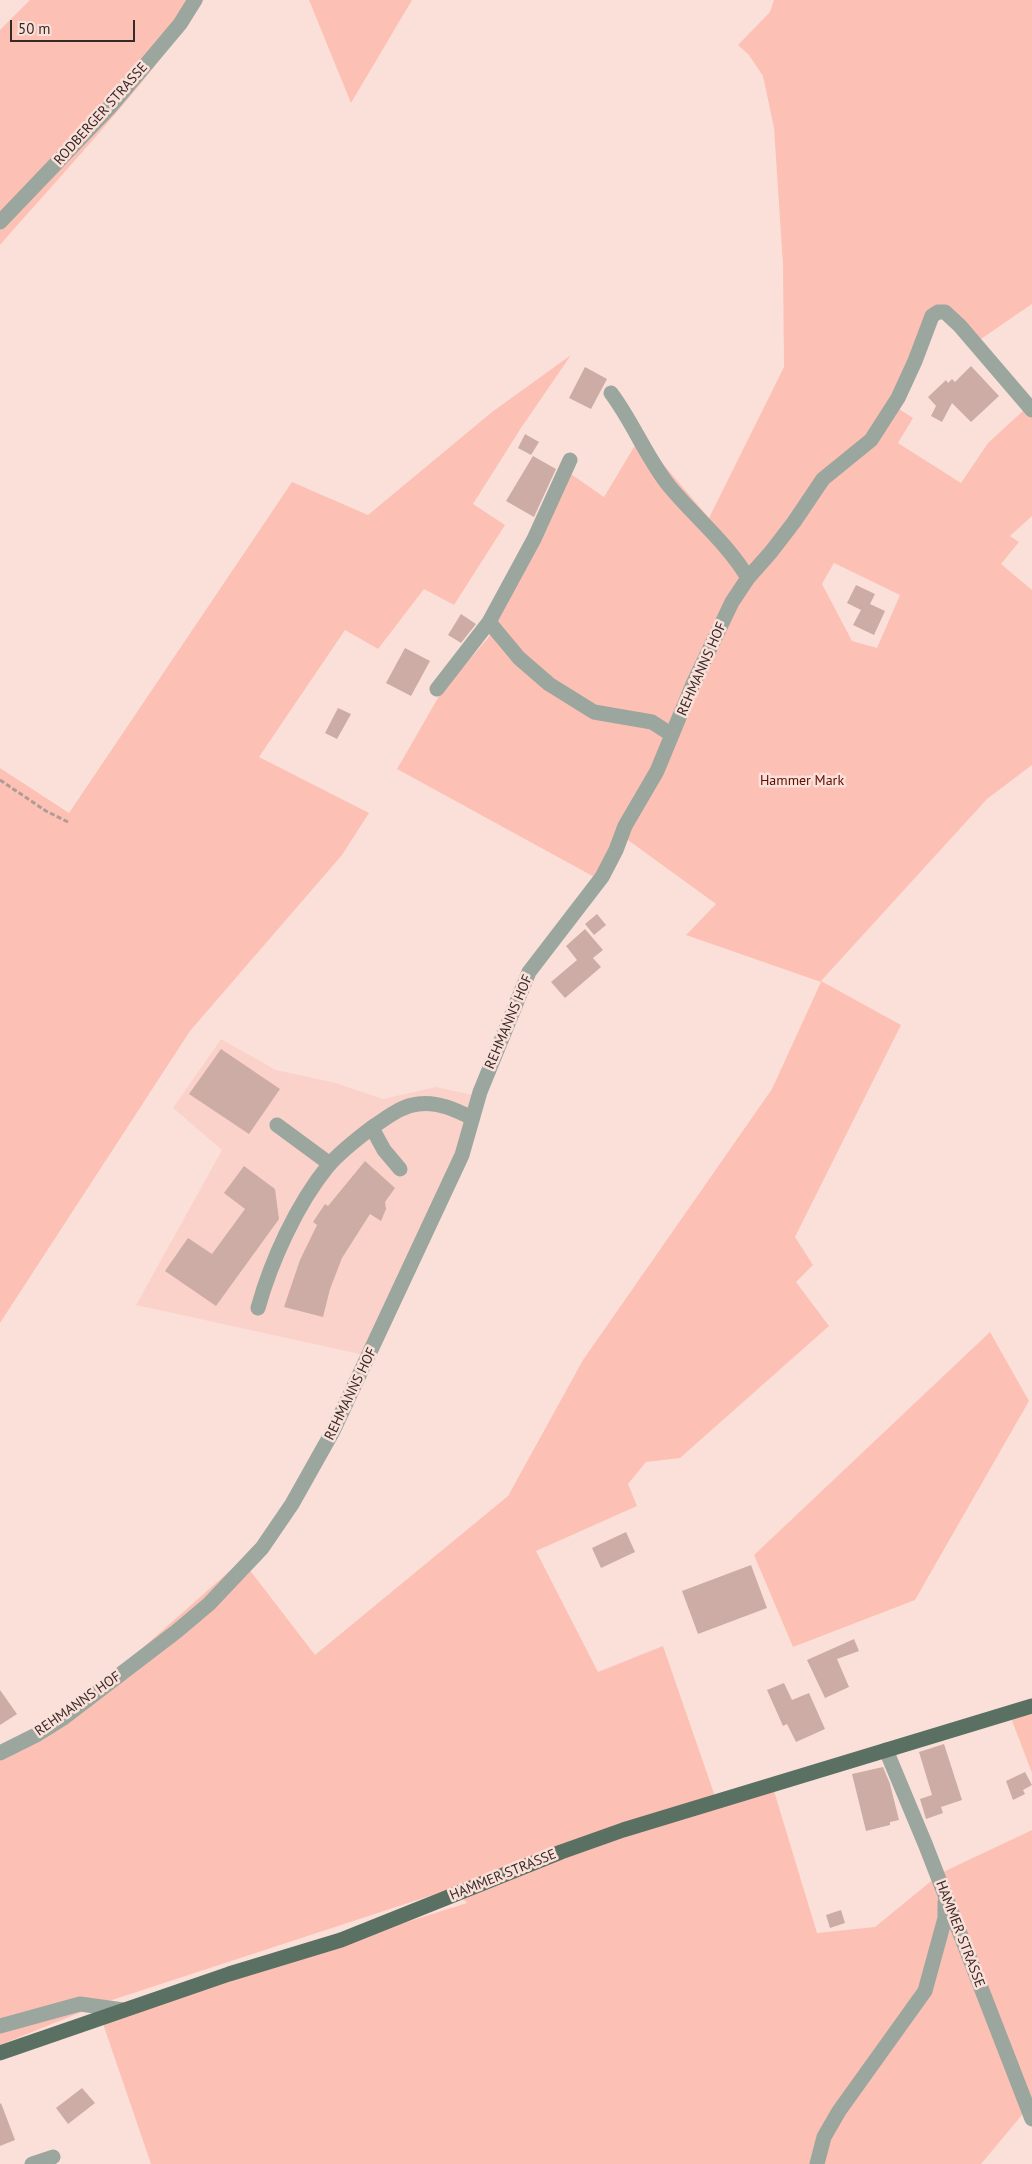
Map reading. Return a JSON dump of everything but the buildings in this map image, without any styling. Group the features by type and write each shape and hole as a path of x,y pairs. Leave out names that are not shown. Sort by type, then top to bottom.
{"main road":[{"name":"HAMMER STRASSE","path":"0,2053 230,1974 341,1940 561,1852 623,1830 1032,1706"}],"street":[{"name":"RODBERGER STRASSE","path":"0,222 111,106 180,24 195,0"},
{"name":"REHMANNS HOF","path":"0,1753 62,1719 178,1631 209,1604 262,1548 292,1504 337,1423 462,1155 480,1092 529,972 602,877 626,826 657,771 732,602 748,578 771,552 823,479 872,440 898,398 915,361 932,316 938,312 945,312 960,326 1032,410"},
{"path":"611,393 669,486 716,535 739,563 748,578"},
{"path":"437,689 489,622 534,539 570,460"},
{"path":"489,622 519,658 549,684 594,712 652,722 672,736"},
{"path":"258,1308 266,1279 290,1226 330,1164 372,1128 395,1112 418,1104 438,1104 472,1118"},
{"path":"277,1125 330,1164"},
{"path":"372,1128 384,1150 400,1169"},
{"name":"HAMMER STRASSE","path":"886,1750 1032,2119"},
{"path":"817,2164 824,2136 839,2111 925,1991 945,1918 944,1893"},
{"name":"HAMMER STRASSE","path":"0,2026 80,2004 123,2010"},
{"path":"32,2164 53,2157"}],"path":[{"path":"0,780 46,811 68,822"}],"shaded area":[{"path":"221,1039 276,1070 336,1083 383,1099 436,1087 473,1095 457,1157 364,1355 136,1305 222,1150 173,1108"}],"green space":[{"path":"30,0 204,0 132,95 0,245 0,30"},
{"path":"309,0 412,0 351,103"},
{"name":"Hammer Mark","path":"774,0 1032,0 1032,304 978,341 1032,404 1032,516 1010,536 1019,542 1001,564 1032,590 1032,765 987,799 821,981 901,1025 795,1237 813,1265 796,1282 829,1326 680,1458 646,1462 628,1484 637,1506 536,1551 598,1672 663,1646 719,1808 774,1791 817,1933 875,1927 941,1873 1032,1830 1032,2107 1027,2109 981,2164 151,2164 101,2018 467,1903 454,1888 106,2002 0,2045 0,1756 69,1713 242,1560 315,1655 508,1496 583,1360 772,1089 821,982 686,935 716,904 621,835 598,879 397,769 442,691 488,638 568,472 604,497 640,437 709,518 784,367 783,265 774,128 763,76 749,55 738,45 770,12","holes":["941,317 986,363 1025,409 988,443 961,483 898,443 913,418 896,407 932,323","834,563 900,595 877,648 852,641 822,584"]},
{"path":"571,355 521,428 473,504 505,525 454,605 424,589 378,649 345,630 259,757 369,813 342,855 190,1031 0,1323 0,768 69,813 292,482 368,515 492,412"},
{"path":"990,1332 1029,1401 915,1600 793,1647 754,1555"},
{"path":"1032,1712 1032,1773 1011,1718"}]}
